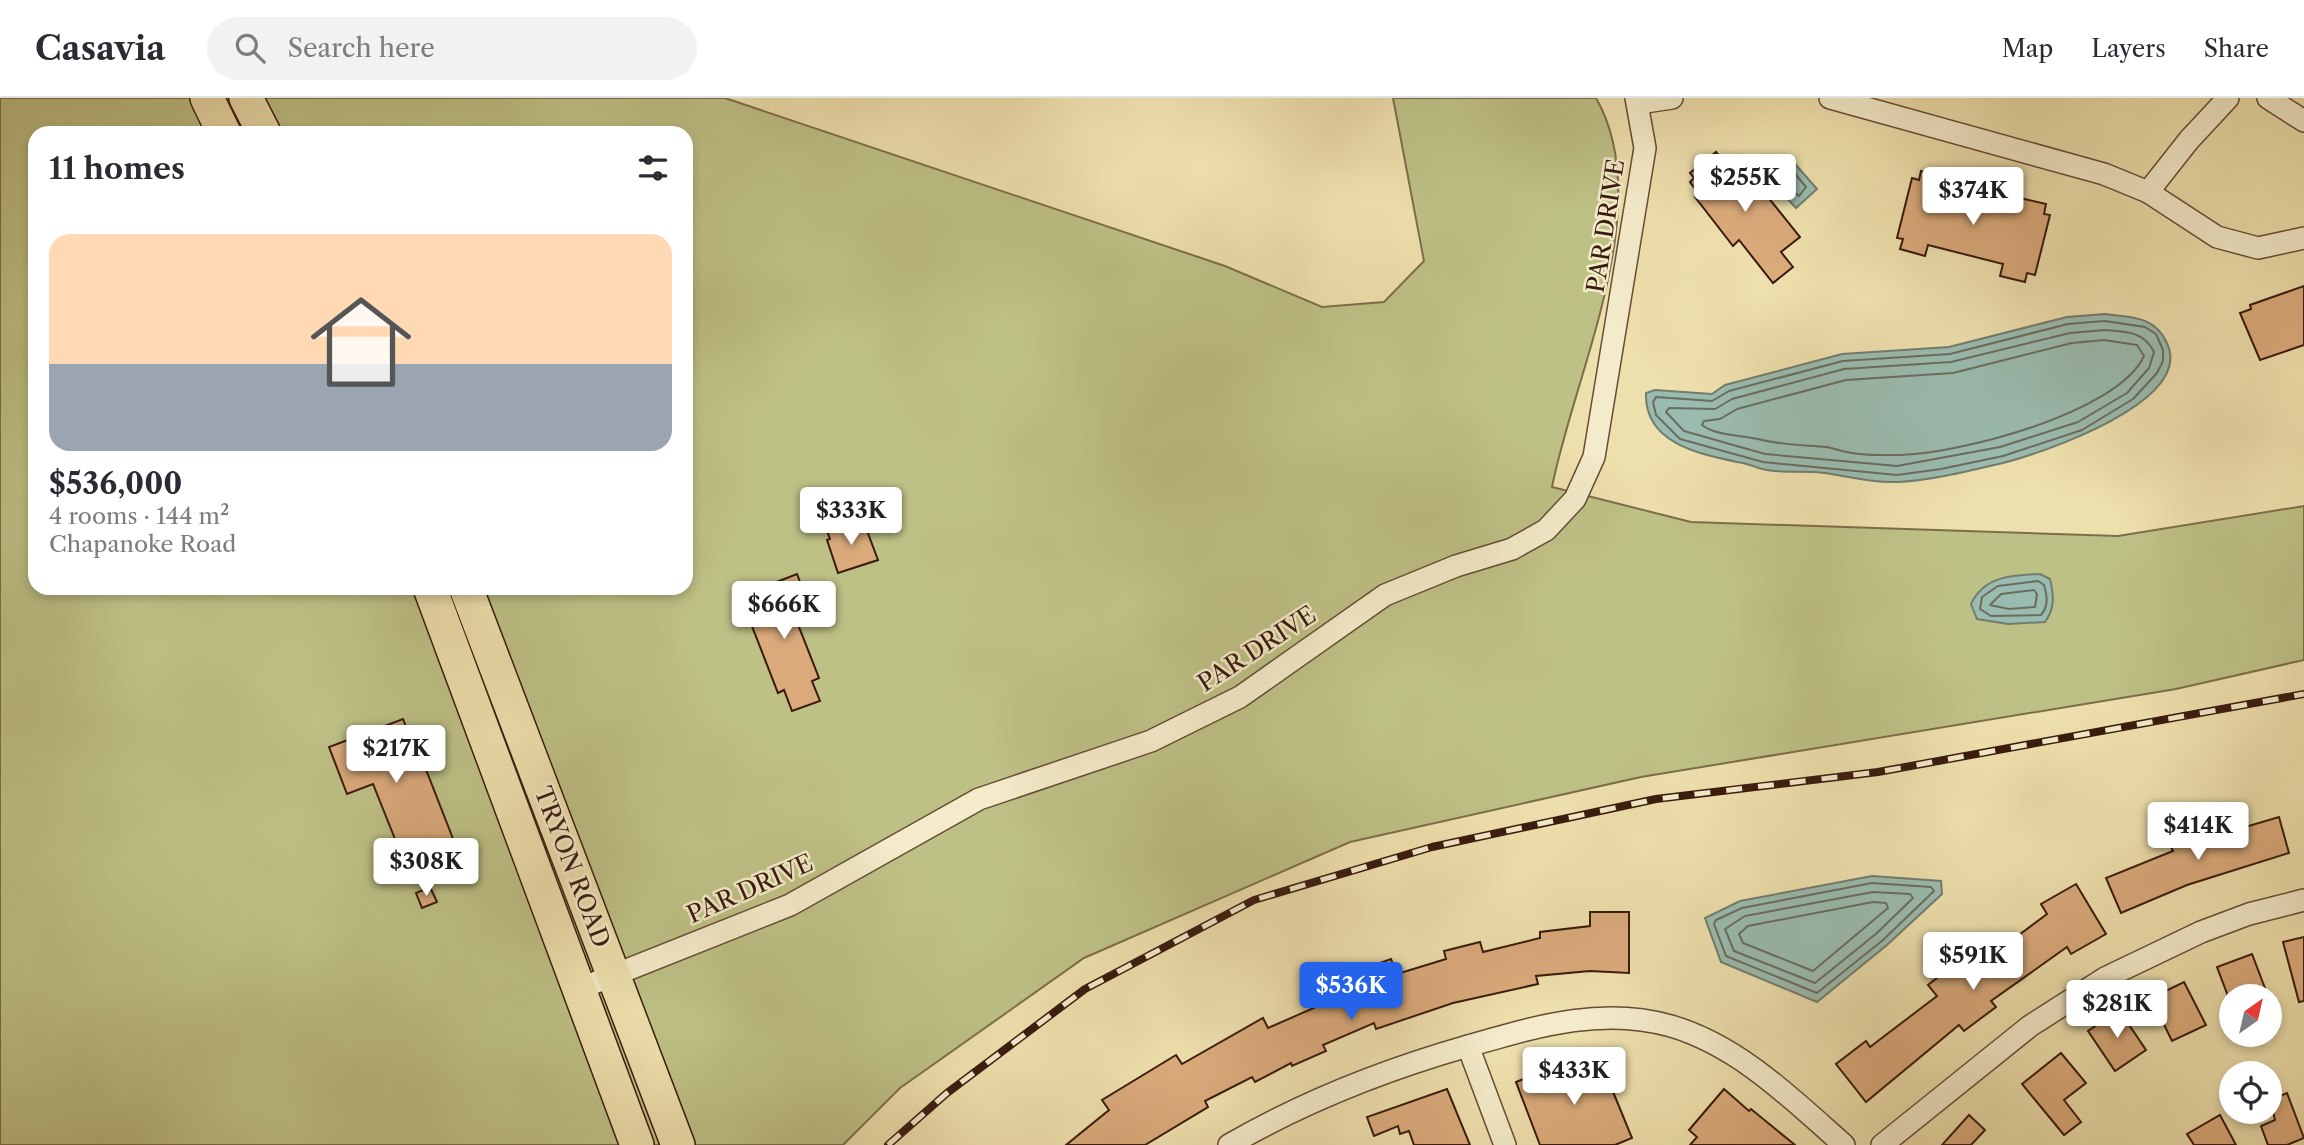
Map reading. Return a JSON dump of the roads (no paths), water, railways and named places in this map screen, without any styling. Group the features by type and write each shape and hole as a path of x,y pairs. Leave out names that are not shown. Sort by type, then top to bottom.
{"main road":[{"path":"207,98 221,126"},
{"path":"246,98 260,126"},
{"name":"TRYON ROAD","path":"433,595 637,1145"},
{"name":"TRYON ROAD","path":"469,595 678,1145"}],"street":[{"path":"1637,100 1672,98"},
{"path":"1830,98 2104,174 2148,192 2217,237 2258,248 2292,243 2304,238"},
{"path":"2148,192 2189,140 2228,98"},
{"path":"2268,98 2304,121"},
{"name":"PAR DRIVE","path":"579,989 790,905 979,799 1151,741 1240,697 1385,595 1456,566 1512,548 1546,530 1575,499 1594,457 1645,148 1637,100"},
{"path":"1882,1145 2031,1026 2082,991 2201,932 2249,914 2304,900"},
{"path":"1229,1145 1341,1088 1523,1030 1590,1018 1645,1020 1672,1026 1730,1052 1765,1077 1844,1145"},
{"path":"1468,1046 1505,1145"}],"water":[{"path":"1788,156 1817,189 1796,208 1774,184 1779,179 1772,170"},
{"path":"2105,314 2141,320 2162,334 2167,343 2170,365 2159,385 2138,404 2079,436 2003,463 1964,472 1889,482 1817,472 1762,469 1706,455 1676,443 1654,424 1648,410 1646,393 1655,390 1712,394 1725,385 1842,354 1949,347 2067,317"},
{"path":"2040,574 2050,579 2052,591 2052,607 2045,622 2008,624 1977,619 1971,604 1991,582 2019,575"},
{"path":"1872,876 1941,881 1942,894 1887,945 1817,1002 1721,962 1705,918 1740,901"}],"railway":[{"path":"888,1145 947,1093 1085,989 1254,900 1432,847 1656,799 1878,772 2304,694"}]}
